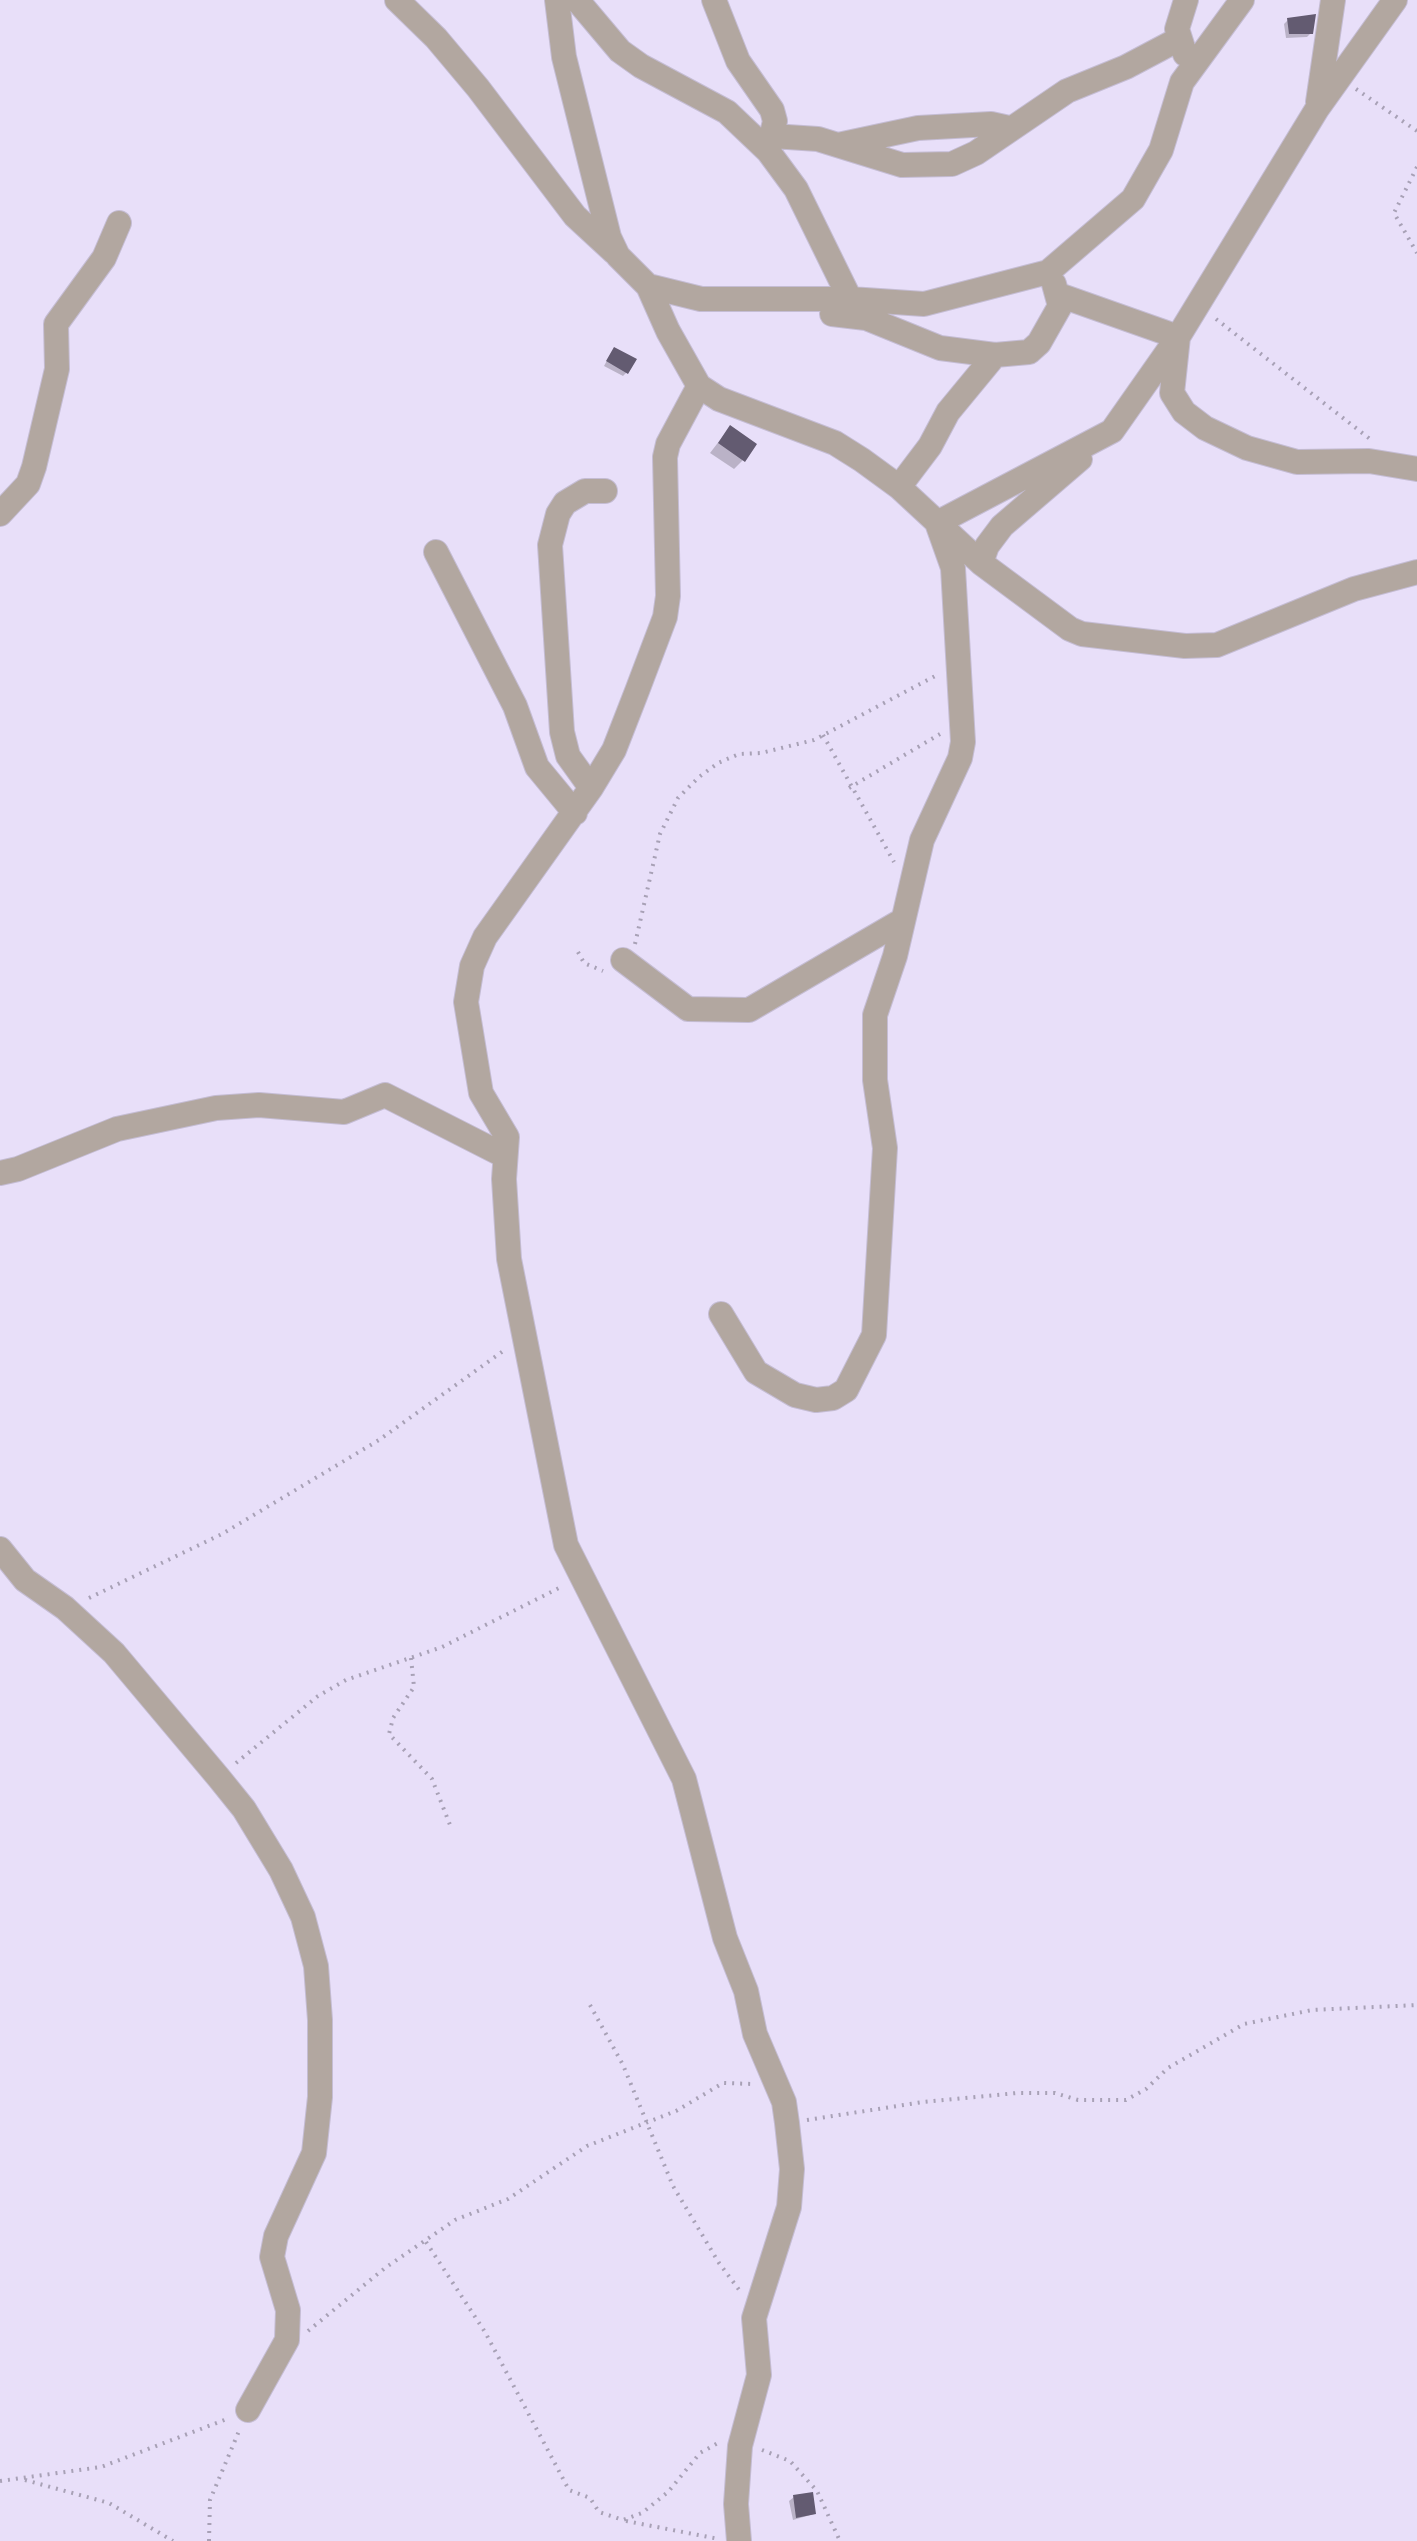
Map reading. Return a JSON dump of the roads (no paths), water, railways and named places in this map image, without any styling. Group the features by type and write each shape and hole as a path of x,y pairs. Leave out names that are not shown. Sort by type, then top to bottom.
{"street":[{"path":"397,0 436,38 478,88 575,216 648,286 668,331 699,386 719,399 835,443 899,487 981,563 1070,629 1097,637 1185,646 1217,645 1354,589 1417,572"},
{"path":"557,0 564,57 598,202 618,256"},
{"path":"577,0 620,51 649,71 727,112 770,144 796,189 850,299"},
{"path":"714,0 738,61 772,110 775,121 770,144"},
{"path":"1186,0 1177,40 1193,66"},
{"path":"648,286 701,299 850,299 924,304 1048,272 1133,199 1161,150 1174,100 1193,66 1242,0"},
{"path":"1317,109 1333,0"},
{"path":"981,563 987,546 1002,526 1112,431 1198,306 1317,109 1395,0"},
{"path":"770,144 818,139 902,165 927,167 952,164 976,153 1067,91 1126,67 1177,40"},
{"path":"838,145 918,128 991,124 1009,128"},
{"path":"0,514 28,484 34,467 57,369 56,324 104,258 119,223"},
{"path":"777,300 796,310 866,318 940,348 995,355 1033,349 1056,316 1059,295 1048,272"},
{"path":"1059,295 1178,337"},
{"path":"1178,337 1172,393 1175,403 1205,428 1247,448 1297,462 1369,461 1417,469"},
{"path":"899,487 930,446 948,412 995,355"},
{"path":"699,386 665,457 668,582 665,617 614,750 575,813 502,911 472,966 466,1002 481,1093 507,1137 505,1231 566,1545 684,1779 725,1938 746,1991 764,2060 779,2091 787,2123 792,2169 789,2207 754,2318 759,2375 740,2446 736,2504 739,2541"},
{"path":"937,523 1112,431"},
{"path":"591,788 568,756 562,732 550,545 558,514 565,503 585,491 605,491"},
{"path":"721,1314 756,1372 795,1395 833,1398 846,1390 859,1371 874,1335 885,1148 875,1080 875,1015 903,920 922,840 960,758 962,720 953,568 937,523"},
{"path":"436,552 515,706 537,767 575,813"},
{"path":"623,960 688,1009 749,1010 903,920"},
{"path":"0,1173 18,1169 117,1129 216,1108 259,1105 344,1112 385,1095 467,1140 505,1156"},
{"path":"0,1549 25,1580 65,1608 114,1653 219,1778 244,1809 281,1870 303,1917 316,1966 320,2097 314,2153 305,2180 276,2236 272,2257 288,2310 287,2340 248,2410"}]}
